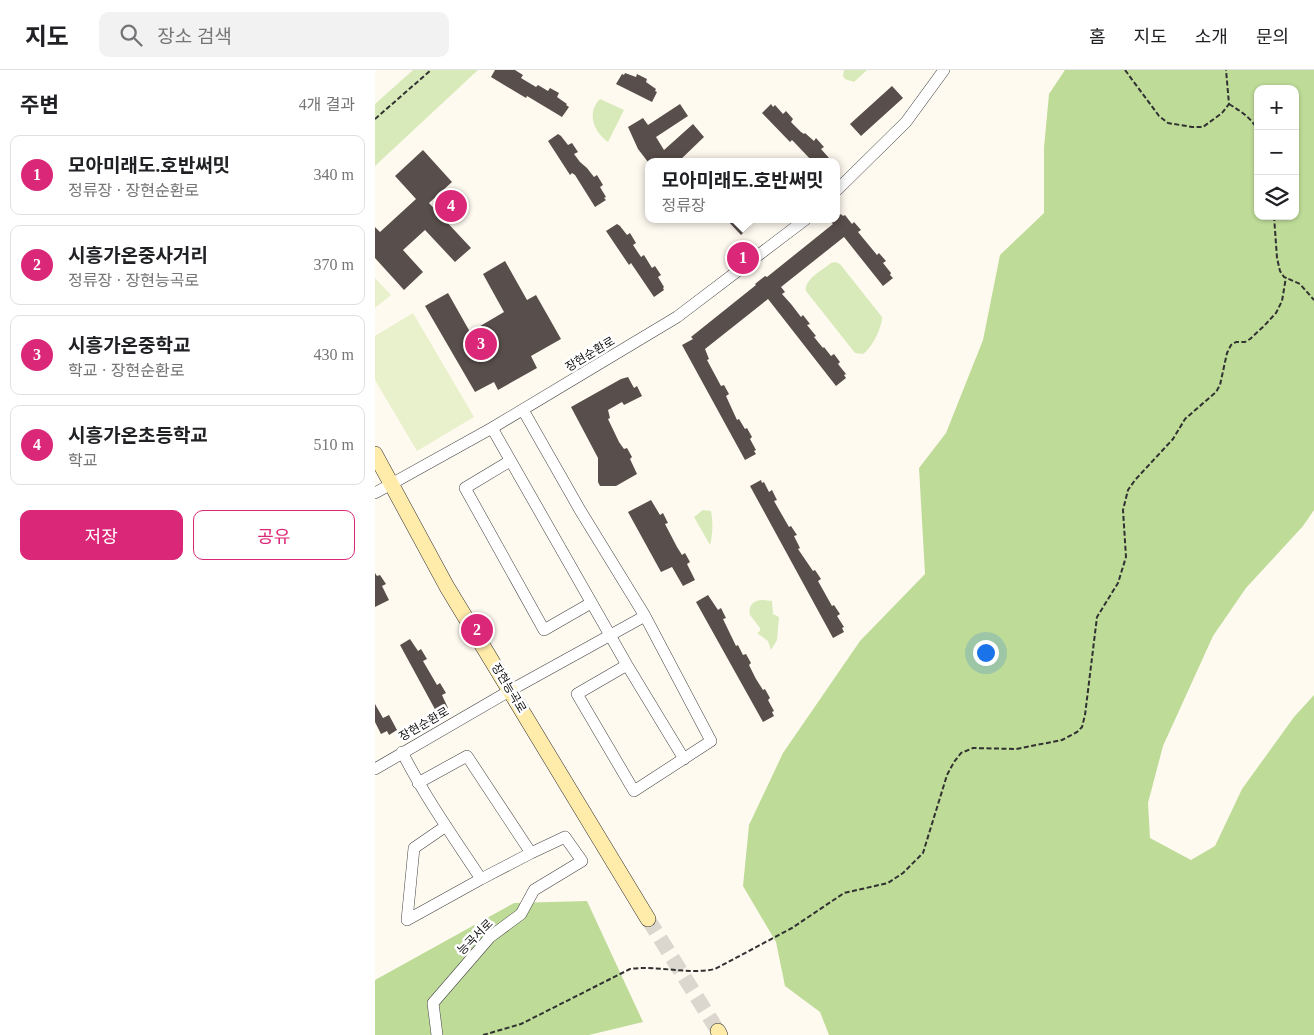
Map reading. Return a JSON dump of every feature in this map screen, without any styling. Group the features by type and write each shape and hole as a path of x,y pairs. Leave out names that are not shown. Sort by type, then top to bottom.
{"main road":[{"name":"장현능곡로","path":"375,454 447,587 649,919"}],"street":[{"path":"840,187 906,122 944,70"},
{"name":"장현순환로","path":"375,493 493,428 677,317 801,223"},
{"path":"523,410 580,510 645,616 711,741 635,791 577,694 627,665"},
{"path":"493,428 591,603 684,759"},
{"path":"510,461 465,488 544,630 591,603"},
{"name":"장현순환로","path":"375,769 511,690 645,616"},
{"path":"402,752 418,783 481,879"},
{"path":"418,783 467,756 531,853 407,920 415,848 446,826"},
{"name":"능곡서로","path":"437,1035 433,1003 490,937 521,914 534,890 582,861 565,837 531,853"}],"path":[{"path":"375,120 431,70"},
{"path":"1125,70 1159,116 1168,123 1192,127 1203,127 1222,113 1229,104 1226,70"},
{"path":"1229,104 1251,119 1254,124"},
{"path":"1274,220 1277,264 1280,271 1285,277 1300,284 1314,300"},
{"path":"483,1035 521,1024 630,969 645,967 697,970 715,969 792,928 844,893 888,883 903,873 923,853 947,775 961,753 973,748 1026,748 1062,740 1077,732 1082,726 1085,715 1097,617 1117,583 1126,557 1123,510 1128,490 1173,439 1185,418 1216,392 1220,385 1227,353 1231,345 1250,339 1276,313 1282,301 1285,277"}],"green space":[{"path":"413,70 478,70 375,166 375,104"},
{"path":"844,70 867,70 854,82 845,79 843,76"},
{"path":"1065,70 1314,70 1314,510 1303,526 1246,588 1213,636 1163,746 1148,803 1150,838 1191,860 1215,846 1242,789 1294,717 1314,695 1314,1035 829,1035 820,1012 785,986 776,942 743,886 749,825 783,753 860,641 925,574 919,468 946,433 983,340 1000,255 1044,213 1044,148 1049,94"},
{"path":"600,99 624,110 608,142 599,133 593,122 593,110"},
{"path":"835,262 840,264 882,317 876,337 863,354 855,353 806,291 808,283 815,275"},
{"path":"375,278 391,295 375,308"},
{"path":"413,313 474,417 417,451 375,380 375,336"},
{"path":"703,510 711,511 712,537 710,545 694,517"},
{"path":"763,600 772,601 773,614 779,617 777,640 771,650 768,641 757,633 760,631 760,628 750,615 752,604"},
{"path":"587,901 643,1022 589,1035 375,1035 375,980 514,903"}],"building":[{"path":"495,70 515,70 523,75 521,78 536,87 538,85 548,91 550,88 559,93 557,97 569,107 562,117 491,77"},
{"path":"625,73 636,77 637,74 647,79 646,82 656,89 655,91 657,92 652,102 616,84 622,74 624,75"},
{"path":"892,86 903,98 861,136 850,124"},
{"path":"680,104 688,116 656,137 664,150 693,124 704,137 682,158 645,158 638,149 628,127 643,118 648,125"},
{"path":"771,104 773,107 775,105 783,114 786,111 793,119 791,122 801,132 814,141 816,138 824,147 821,149 829,158 809,158 792,140 790,142 762,113"},
{"path":"558,134 568,145 572,143 578,152 574,154 594,177 597,175 603,185 600,187 606,200 595,207 575,175 572,173 570,175 548,141"},
{"path":"423,150 452,182 429,203 471,248 455,262 425,230 403,250 423,272 404,290 375,258 375,227 380,232 416,199 395,176"},
{"path":"840,215 845,215 852,224 854,222 861,230 858,232 877,255 879,253 886,261 883,263 893,278 883,286 844,237 781,287 785,292 782,294 801,317 803,315 810,324 807,325 816,336 814,337 831,356 834,354 840,362 838,364 846,374 844,375 846,378 836,386 768,299 705,349 709,359 707,360 721,386 724,385 729,394 726,396 737,420 739,419 745,429 747,428 752,437 750,439 756,454 745,460 682,345 693,339 691,337 832,223 840,223"},
{"path":"730,223 748,223 750,226 741,235"},
{"path":"617,224 627,235 630,233 636,243 633,245 641,257 644,255 652,268 655,266 661,275 658,277 664,290 654,297 606,231"},
{"path":"505,261 527,300 536,295 561,339 531,356 537,368 498,390 494,382 475,392 425,306 448,293 470,332 504,312 483,274"},
{"path":"628,377 634,388 637,386 642,396 624,405 622,402 608,410 610,418 608,419 619,442 624,449 627,448 632,457 630,459 637,474 616,486 600,486 598,482 598,458 571,407"},
{"path":"761,480 769,492 772,490 777,500 774,501 789,527 791,526 797,535 794,536 800,548 798,549 821,579 818,581 832,606 834,605 840,614 837,616 844,627 842,628 844,632 833,638 750,486"},
{"path":"651,500 660,515 663,513 668,523 665,524 677,547 682,555 685,553 690,562 687,564 695,580 683,586 672,567 661,572 628,512"},
{"path":"375,573 377,576 380,575 386,584 382,586 389,600 375,607"},
{"path":"708,595 718,610 721,608 726,618 723,619 736,646 738,645 743,655 746,654 756,679 770,698 768,700 774,711 772,712 774,716 763,722 696,602"},
{"path":"410,639 418,651 421,649 427,659 423,661 437,685 440,683 446,693 442,695 448,708 437,713 400,645"},
{"path":"375,704 383,718 389,715 397,730 389,735 387,731 381,734 375,722"}],"tunnel":[{"path":"648,919 718,1031"}],"place":[{"name":"시흥가온초등학교","path":"451,206"},
{"name":"모아미래도.호반써밋","path":"743,258"},
{"name":"시흥가온중학교","path":"481,344"},
{"name":"시흥가온중사거리","path":"477,630"}]}
